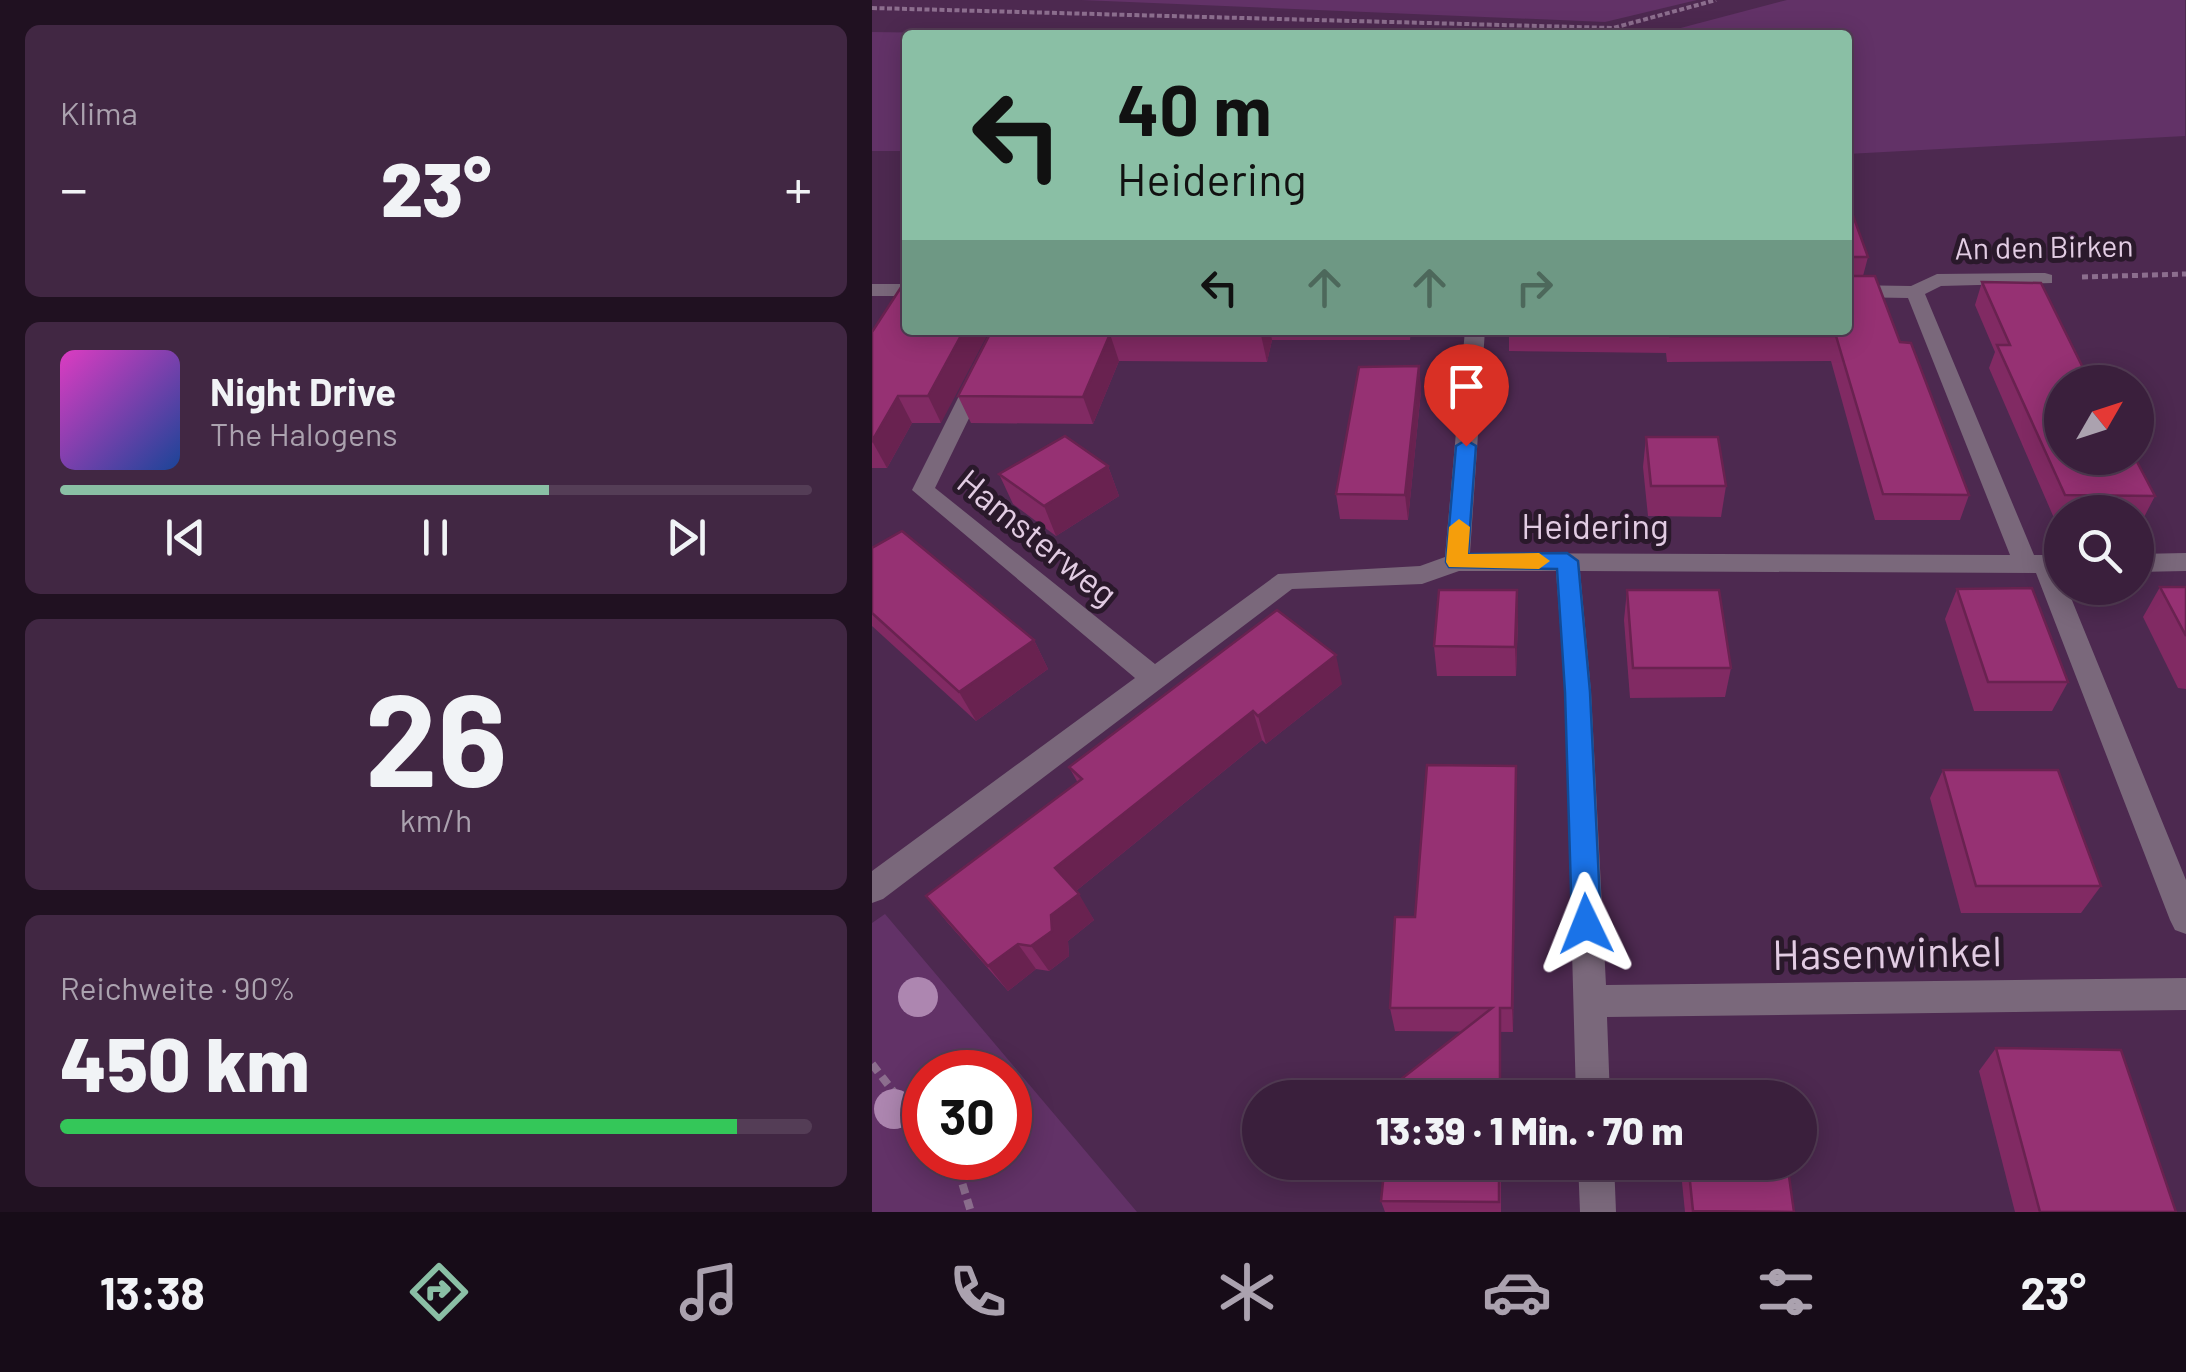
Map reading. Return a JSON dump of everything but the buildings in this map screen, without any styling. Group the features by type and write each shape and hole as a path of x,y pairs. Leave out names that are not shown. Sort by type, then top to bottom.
{"street":[{"name":"An den Birken","path":"1852,292 1916,292 1937,280 2045,278"},
{"path":"872,290 902,290"},
{"path":"1916,292 2044,564"},
{"name":"Hamsterweg","path":"1000,335 923,490 1152,677"},
{"path":"1456,562 1475,335"},
{"path":"1567,561 1578,692 1592,1080"},
{"name":"Heidering","path":"872,889 1287,580 1422,575 1456,562 2044,564"},
{"path":"2154,563 2186,562"},
{"path":"2060,605 2186,920"},
{"name":"Hasenwinkel","path":"1590,1001 2186,994"},
{"path":"1597,1180 1598,1212"}],"path":[{"path":"872,8 1038,9 1613,28 1716,0"},
{"name":"An den Birken","path":"2045,278 2186,274"},
{"path":"872,1064 902,1103"},
{"path":"961,1180 971,1212"}],"shaded area":[{"path":"1081,0 1697,0 1605,22"},
{"path":"1787,0 2185,0 2185,136 1852,154 1852,30 1673,30"},
{"path":"872,32 902,32 902,151 872,151"},
{"path":"885,914 1000,1050 902,1050 902,1180 1032,1180 1032,1088 1137,1212 872,1212 872,923"}],"slow traffic":[{"path":"1459,527 1456,562 1539,561"}],"route":[{"path":"1466,446 1456,562 1567,561 1578,692 1586,924"}]}
